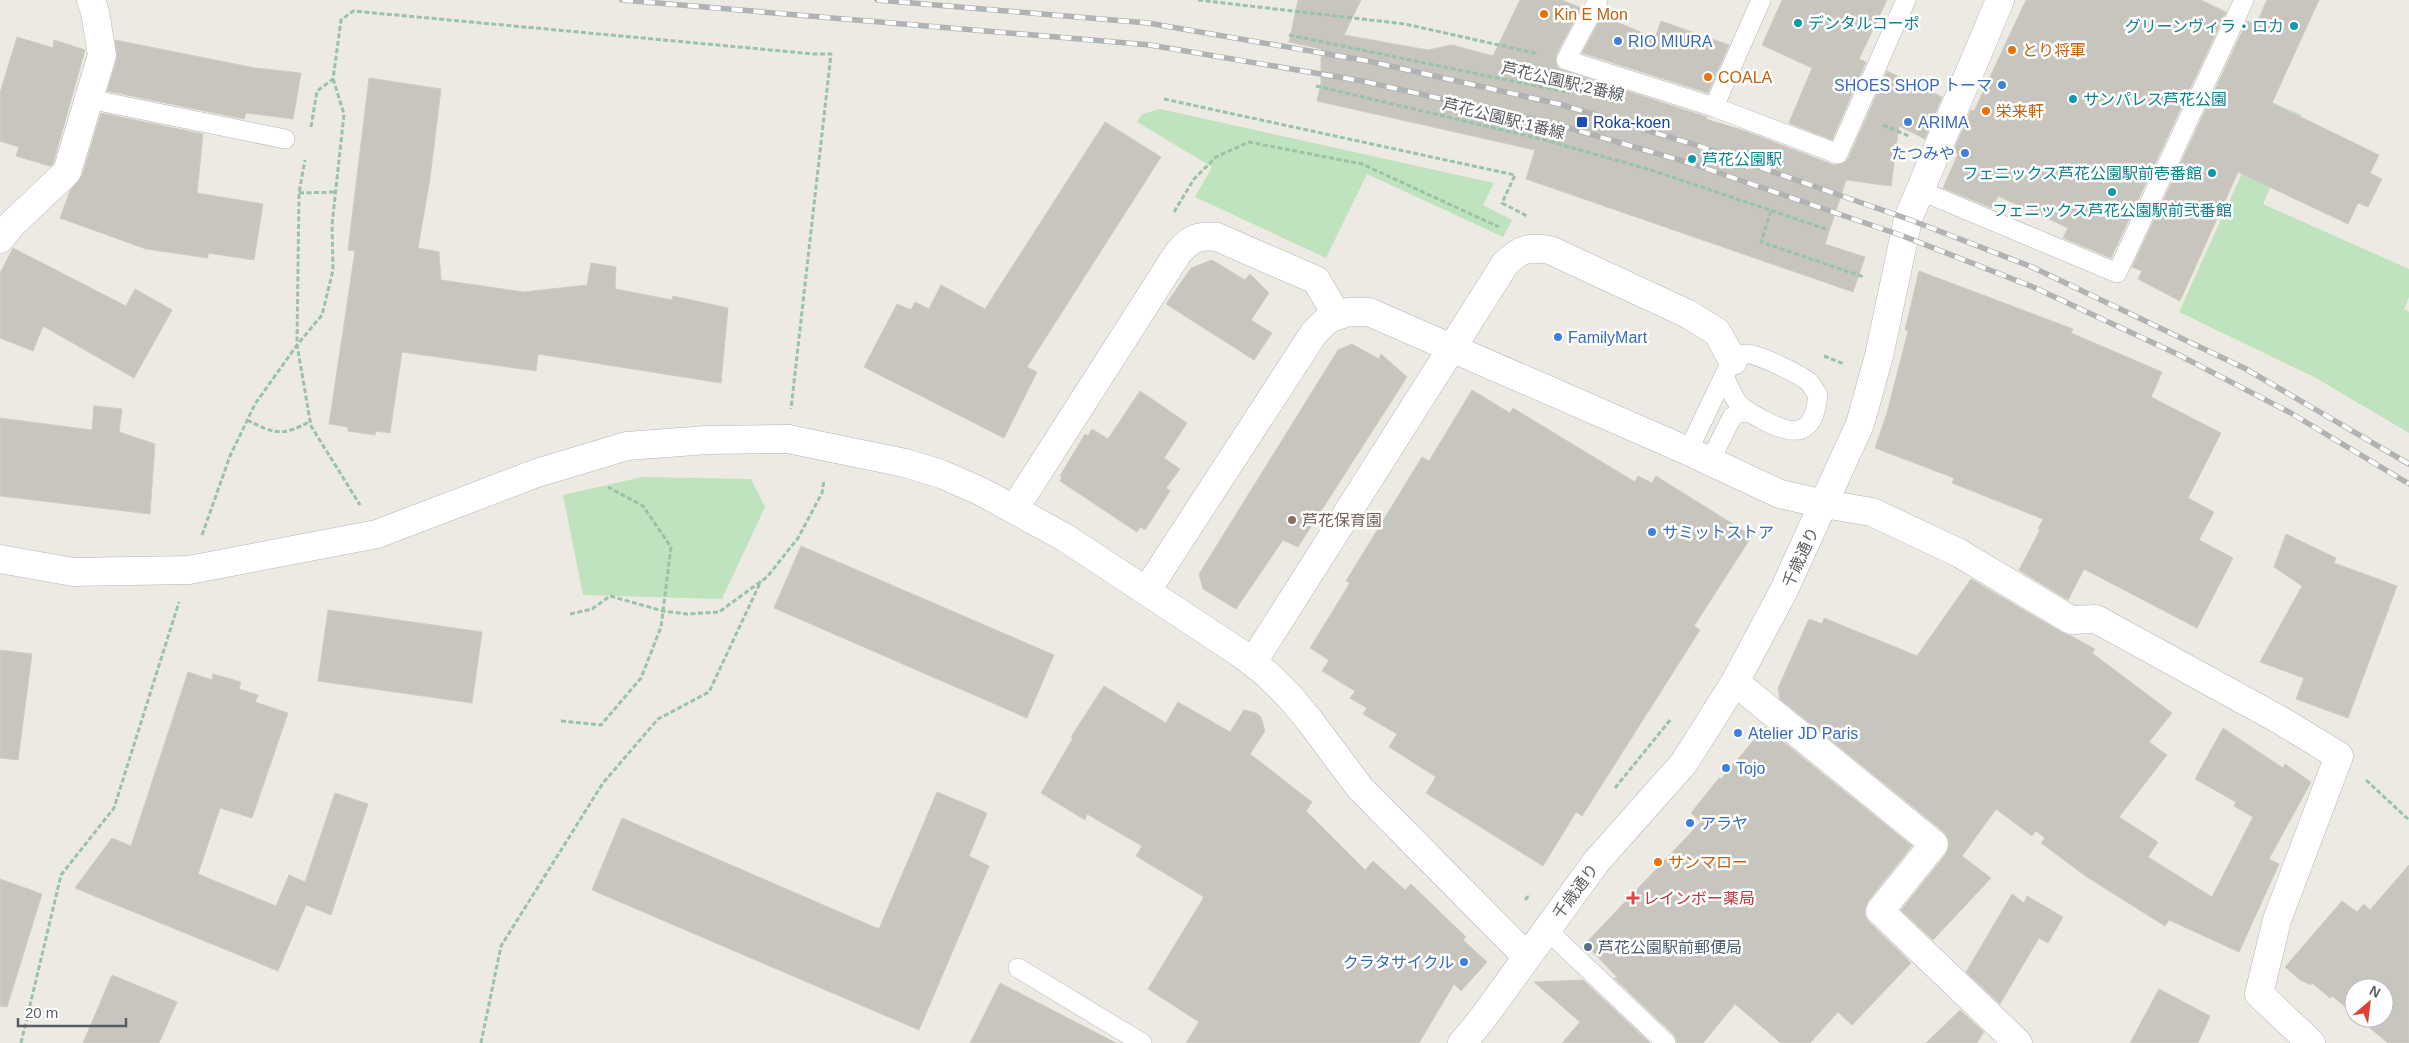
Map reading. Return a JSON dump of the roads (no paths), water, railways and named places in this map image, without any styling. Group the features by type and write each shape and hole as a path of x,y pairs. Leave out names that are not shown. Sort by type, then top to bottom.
{"street":[{"path":"0,239 12,224 67,172 102,54 95,12 91,0"},
{"name":"千歳通り","path":"1462,1043 1480,1022 1596,862 1684,763 1735,682 1783,592 1860,424 1880,356 1903,236 1919,190 2000,0"},
{"path":"1015,508 1178,253 1190,240 1203,235 1217,238 1316,280 1332,316"},
{"path":"1253,662 1453,349 1505,264 1517,253 1532,247 1550,250 1688,314 1717,332 1728,368"},
{"path":"1147,590 1314,333 1332,316 1348,312 1369,312 1699,456 1780,494 1872,512 1959,553 2071,620 2096,619 2280,720 2339,756 2277,920 2259,994 2311,1043"},
{"path":"0,559 73,572 189,570 377,534 537,473 627,446 707,440 788,439 905,463 941,474 1015,508 1064,536 1253,662 1267,674 1310,720 1360,788 1527,957"},
{"path":"1735,682 1934,844 1880,911 2018,1043"}],"lane":[{"path":"1598,0 1566,60 1714,107 1838,154 1906,0"},
{"path":"1714,107 1761,0"},
{"path":"1919,190 2117,273 2244,0"},
{"path":"89,99 285,139"},
{"path":"1699,456 1728,368 1746,354 1756,354 1808,382 1818,395 1817,408 1807,426 1796,432 1782,430 1749,412 1739,404 1728,368"},
{"path":"1699,456 1732,417 1738,413 1749,412"},
{"path":"1546,929 1666,1043"},
{"path":"1018,968 1142,1043"}],"railway":[{"path":"622,0 1150,45 1362,81 1559,125 1693,164 1903,236 2033,287 2175,353 2289,412 2409,484"},
{"path":"877,0 1148,23 1368,61 1559,104 1699,146 1908,219 2032,267 2246,369 2409,464"}],"place":[{"name":"Kin E Mon","path":"1544,14"},
{"name":"デンタルコーポ","path":"1798,23"},
{"name":"グリーンヴィラ・ロカ","path":"2294,26"},
{"name":"RIO MIURA","path":"1618,41"},
{"name":"とり将軍","path":"2012,50"},
{"name":"COALA","path":"1708,77"},
{"name":"SHOES SHOP トーマ","path":"2002,85"},
{"name":"サンパレス芦花公園","path":"2073,99"},
{"name":"栄来軒","path":"1986,111"},
{"name":"Roka-koen","path":"1582,122"},
{"name":"ARIMA","path":"1908,122"},
{"name":"たつみや","path":"1965,153"},
{"name":"芦花公園駅","path":"1692,159"},
{"name":"フェニックス芦花公園駅前壱番館","path":"2212,173"},
{"name":"フェニックス芦花公園駅前弐番館","path":"2112,192"},
{"name":"FamilyMart","path":"1558,337"},
{"name":"芦花保育園","path":"1292,520"},
{"name":"サミットストア","path":"1652,532"},
{"name":"Atelier JD Paris","path":"1738,733"},
{"name":"Tojo","path":"1726,768"},
{"name":"アラヤ","path":"1690,823"},
{"name":"サンマロー","path":"1658,862"},
{"name":"レインボー薬局","path":"1633,898"},
{"name":"芦花公園駅前郵便局","path":"1588,947"},
{"name":"クラタサイクル","path":"1464,962"}]}
